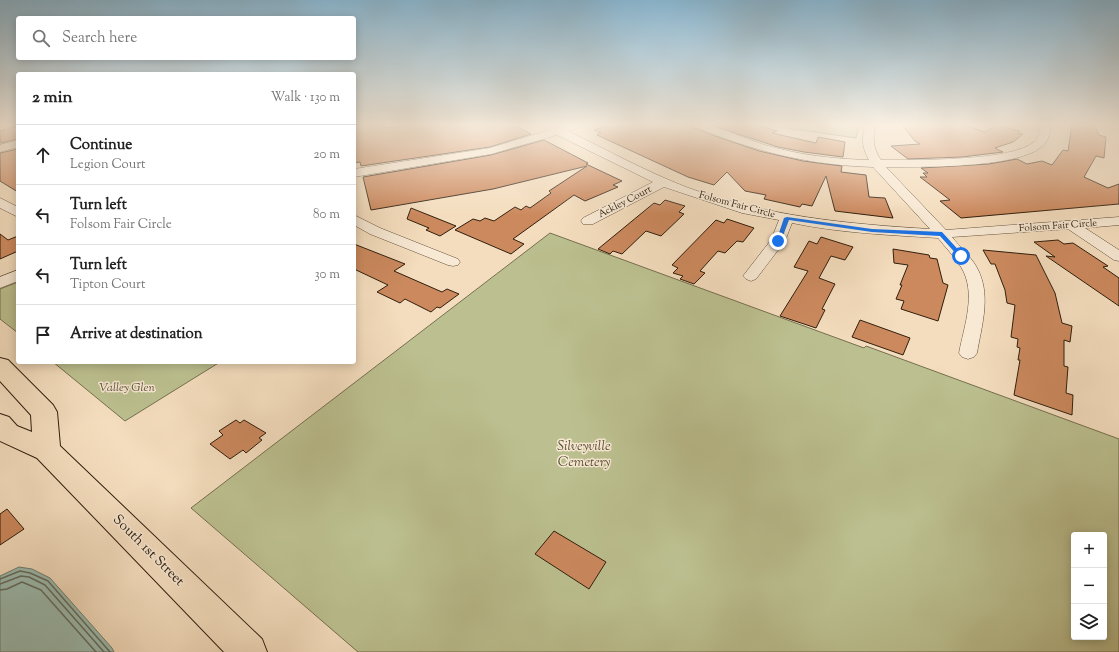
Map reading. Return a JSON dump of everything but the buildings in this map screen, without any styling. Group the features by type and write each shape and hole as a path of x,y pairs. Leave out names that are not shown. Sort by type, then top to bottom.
{"main road":[{"path":"0,366 44,412 47,450"},
{"name":"South 1st Street","path":"0,424 8,433 47,450 249,652"}],"street":[{"path":"356,173 474,154"},
{"name":"Folsom Fair Circle","path":"606,154 663,182 727,204 787,218 872,230 942,234 1119,221"},
{"path":"793,154 825,160 877,164 914,164 974,160 1011,154"},
{"path":"871,154 877,164 942,234 969,268 977,289 976,309 968,353"},
{"name":"Ackley Court","path":"588,221 663,182"},
{"path":"1,203 16,199"},
{"path":"1,203 16,212"},
{"path":"751,276 778,241 787,218"},
{"path":"356,220 375,231 453,262"},
{"path":"1072,225 1119,257"},
{"path":"0,272 16,266"},
{"path":"0,283 16,276"}],"green space":[{"name":"Silveyville Cemetery","path":"550,233 864,348 866,346 1119,439 1119,652 358,652 191,508"},
{"path":"16,283 16,331 0,319 0,289"},
{"name":"Valley Glen","path":"55,364 217,364 125,421"}],"water":[{"path":"19,567 32,569 50,578 114,652 0,652 0,576"}],"route":[{"path":"778,241 787,218 841,227 942,234 961,256"}]}
